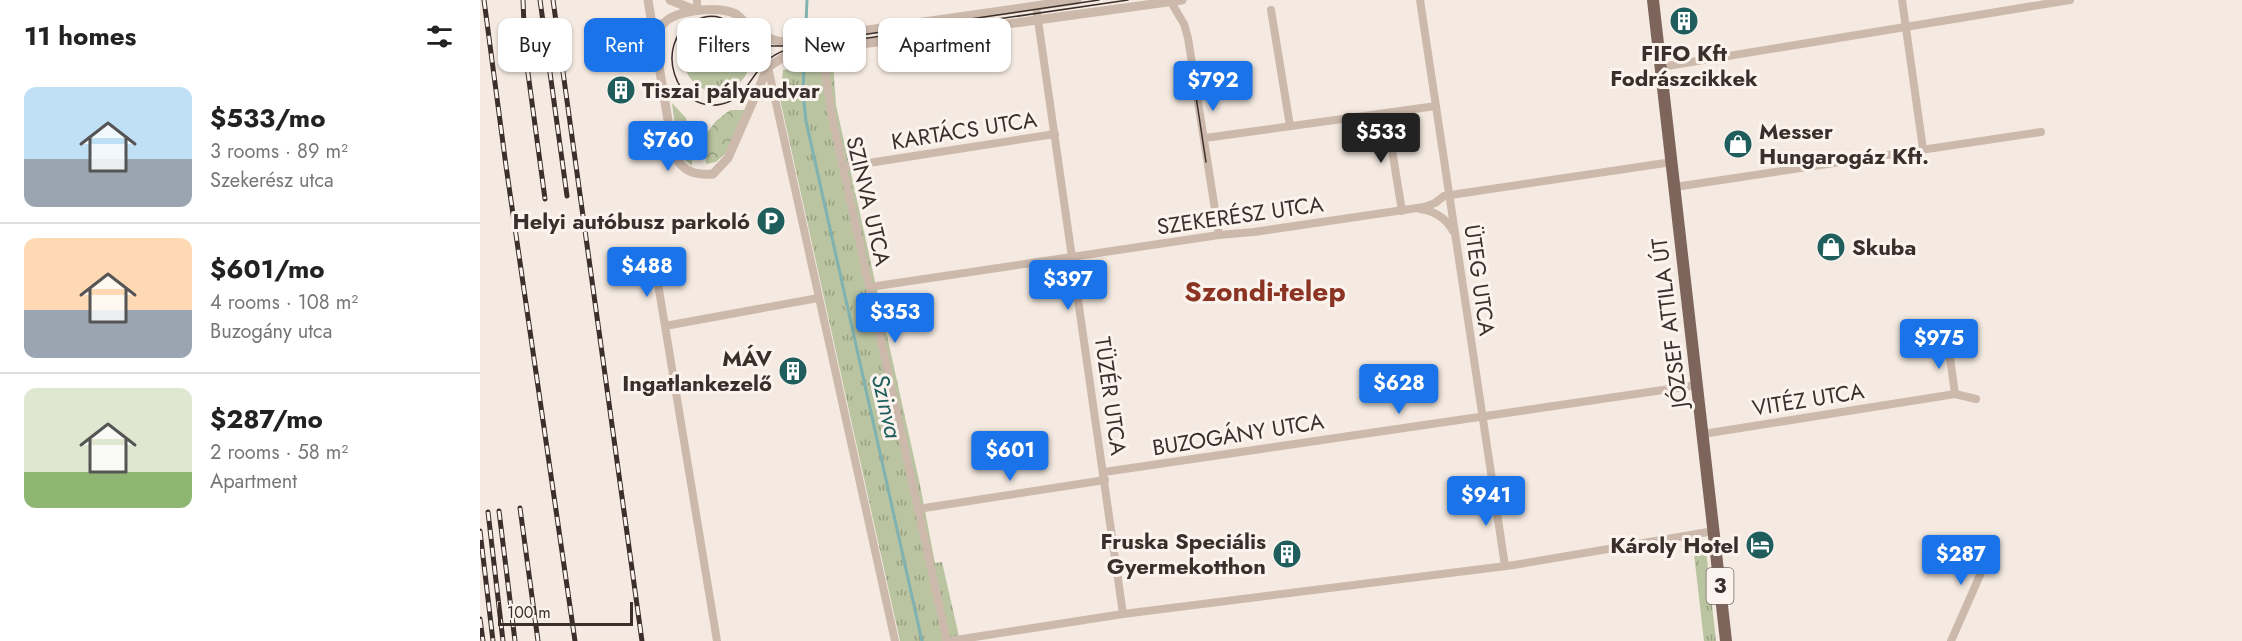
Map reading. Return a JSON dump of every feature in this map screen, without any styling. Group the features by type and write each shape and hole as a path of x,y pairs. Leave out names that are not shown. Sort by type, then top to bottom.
{"main road":[{"name":"JÓZSEF ATTILA ÚT","path":"1653,0 1726,641"}],"street":[{"path":"648,0 651,18"},
{"path":"670,0 697,11"},
{"path":"697,0 697,11"},
{"path":"866,30 1077,0"},
{"path":"866,44 1182,0"},
{"name":"ÜTEG UTCA","path":"1420,0 1505,566"},
{"path":"1902,0 1923,149"},
{"path":"1661,67 2070,0"},
{"path":"1171,2 1184,24 1188,38 1219,235"},
{"name":"TÜZÉR UTCA","path":"1036,6 1123,614"},
{"path":"665,22 680,14 697,11 716,10 735,14 740,18"},
{"path":"1271,10 1290,126"},
{"path":"659,72 675,159 686,170 700,175 713,174 728,158 766,72"},
{"path":"769,72 895,641"},
{"name":"SZINVA UTCA","path":"827,72 829,101 948,641"},
{"path":"1205,138 1436,106"},
{"path":"1386,113 1401,211"},
{"path":"1675,187 2041,132"},
{"name":"KARTÁCS UTCA","path":"843,167 1055,134"},
{"name":"SZEKERÉSZ UTCA","path":"870,287 1219,235 1401,211 1431,206 1444,196 1672,162"},
{"name":"SZEKERÉSZ UTCA","path":"1412,209 1431,212 1442,218 1450,226 1456,241"},
{"path":"655,266 717,641"},
{"path":"665,326 818,298"},
{"path":"1948,343 1955,394"},
{"name":"BUZOGÁNY UTCA","path":"918,509 1105,476 1482,415 1697,385"},
{"name":"VITÉZ UTCA","path":"1703,434 1955,394 1976,399"},
{"path":"948,641 1123,614 1505,566 1714,531"},
{"path":"1951,641 1995,541"}],"green space":[{"path":"783,70 783,72 834,72 836,105 920,485 935,563 942,562 960,641 900,641 780,99"},
{"path":"686,72 748,72 730,90 717,92 704,90"},
{"path":"672,103 686,118 692,143 692,166 681,156"},
{"path":"730,110 746,110 726,153 716,162 706,164 703,138 716,121"},
{"path":"1680,546 1706,550 1716,641 1704,641 1694,554"}],"waterway":[{"name":"Szinva","path":"807,0 803,92 806,121 922,641"}],"tram line":[{"path":"1099,0 786,46 763,44 723,19 715,16 705,17 694,21 681,31 674,44 672,59 681,88 692,99 706,104 722,104 740,95 765,62 786,50 1128,0"},
{"path":"1195,90 1206,162"}],"railway":[{"path":"484,0 575,641"},
{"path":"523,0 525,51 545,199"},
{"path":"540,0 567,196"},
{"path":"553,0 642,641"},
{"path":"520,508 538,641"},
{"path":"499,511 515,641"},
{"path":"488,512 503,641"},
{"path":"480,531 493,641"},
{"path":"480,619 483,641"}],"place":[{"name":"FIFO Kft Fodrászcikkek","path":"1684,21"},
{"name":"Tiszai pályaudvar","path":"621,90"},
{"name":"Messer Hungarogáz Kft.","path":"1738,144"},
{"name":"Helyi autóbusz parkoló","path":"771,221"},
{"name":"Skuba","path":"1831,247"},
{"name":"MÁV Ingatlankezelő","path":"793,371"},
{"name":"Károly Hotel","path":"1760,545"},
{"name":"Fruska Speciális Gyermekotthon","path":"1287,554"}],"district":[{"name":"Szondi-telep","path":"1265,291"}]}
